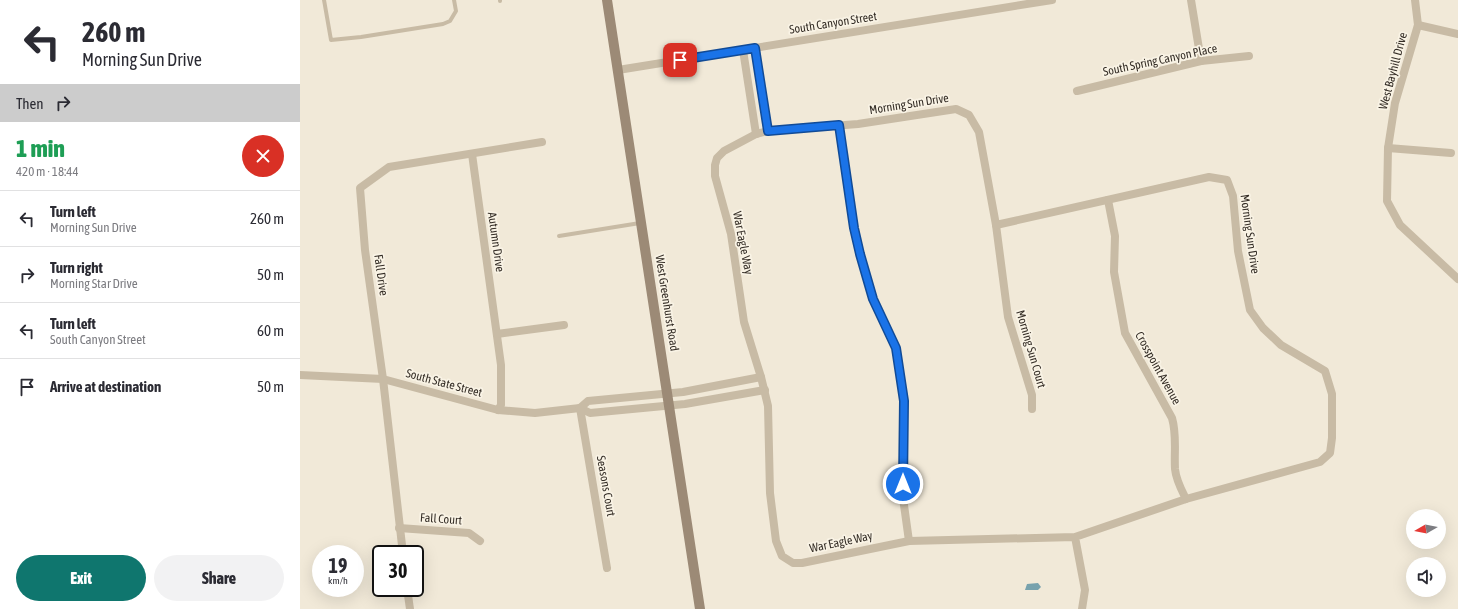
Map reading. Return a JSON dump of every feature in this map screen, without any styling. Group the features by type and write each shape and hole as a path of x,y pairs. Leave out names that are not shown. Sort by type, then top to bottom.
{"main road":[{"name":"West Greenhurst Road","path":"607,0 700,609"}],"street":[{"name":"South Canyon Street","path":"618,70 1052,0"},
{"path":"1191,0 1201,61"},
{"name":"West Bayhill Drive","path":"1415,0 1418,25 1395,103 1388,148 1386,201 1400,225 1458,279"},
{"path":"1418,25 1458,34"},
{"path":"755,48 768,131"},
{"path":"743,50 756,134"},
{"name":"South Spring Canyon Place","path":"1077,91 1201,61 1249,56"},
{"name":"Morning Sun Drive","path":"756,134 768,131 858,124 956,109 968,115 979,132 996,225 1209,177 1227,180 1233,196 1238,251 1250,310 1263,328 1281,345 1325,371 1332,394 1332,438 1330,453 1320,462 1186,499 1075,537"},
{"path":"839,125 854,228 860,254 873,299 896,348 904,401 903,498 908,541"},
{"name":"War Eagle Way","path":"756,134 724,151 717,158 715,165 716,176 731,234 744,322 765,390 770,426 770,493 772,519 776,541 782,556 793,563 802,563 908,541 1075,537"},
{"name":"Fall Drive","path":"401,545 383,379 365,250 360,188 389,167 542,142"},
{"path":"1388,148 1451,153"},
{"name":"Autumn Drive","path":"472,154 501,365 501,405 498,410"},
{"name":"Crosspoint Avenue","path":"1108,200 1115,236 1114,272 1125,333 1172,418 1175,430 1175,469 1179,485 1186,499"},
{"name":"Morning Sun Court","path":"996,225 1008,317 1032,395 1032,409"},
{"path":"497,334 564,325"},
{"name":"South State Street","path":"300,375 383,379 498,410 535,414 580,408 590,413 669,405"},
{"path":"668,393 761,377"},
{"path":"669,405 685,404 765,390"},
{"name":"South State Street","path":"580,408 588,400 668,393"},
{"name":"Seasons Court","path":"580,408 608,568"},
{"name":"Fall Court","path":"399,528 469,533 480,541"},
{"path":"1075,537 1086,590 1082,609"},
{"path":"408,597 410,609"}],"lane":[{"path":"324,0 331,40 361,37 443,24 450,20 456,11 454,0"},
{"path":"559,236 641,223"}],"water":[{"path":"1038,583 1041,587 1038,590 1025,590 1027,584"}],"route":[{"path":"680,60 755,48 768,131 839,125 854,228 860,254 873,299 896,348 904,401 903,484"}]}
